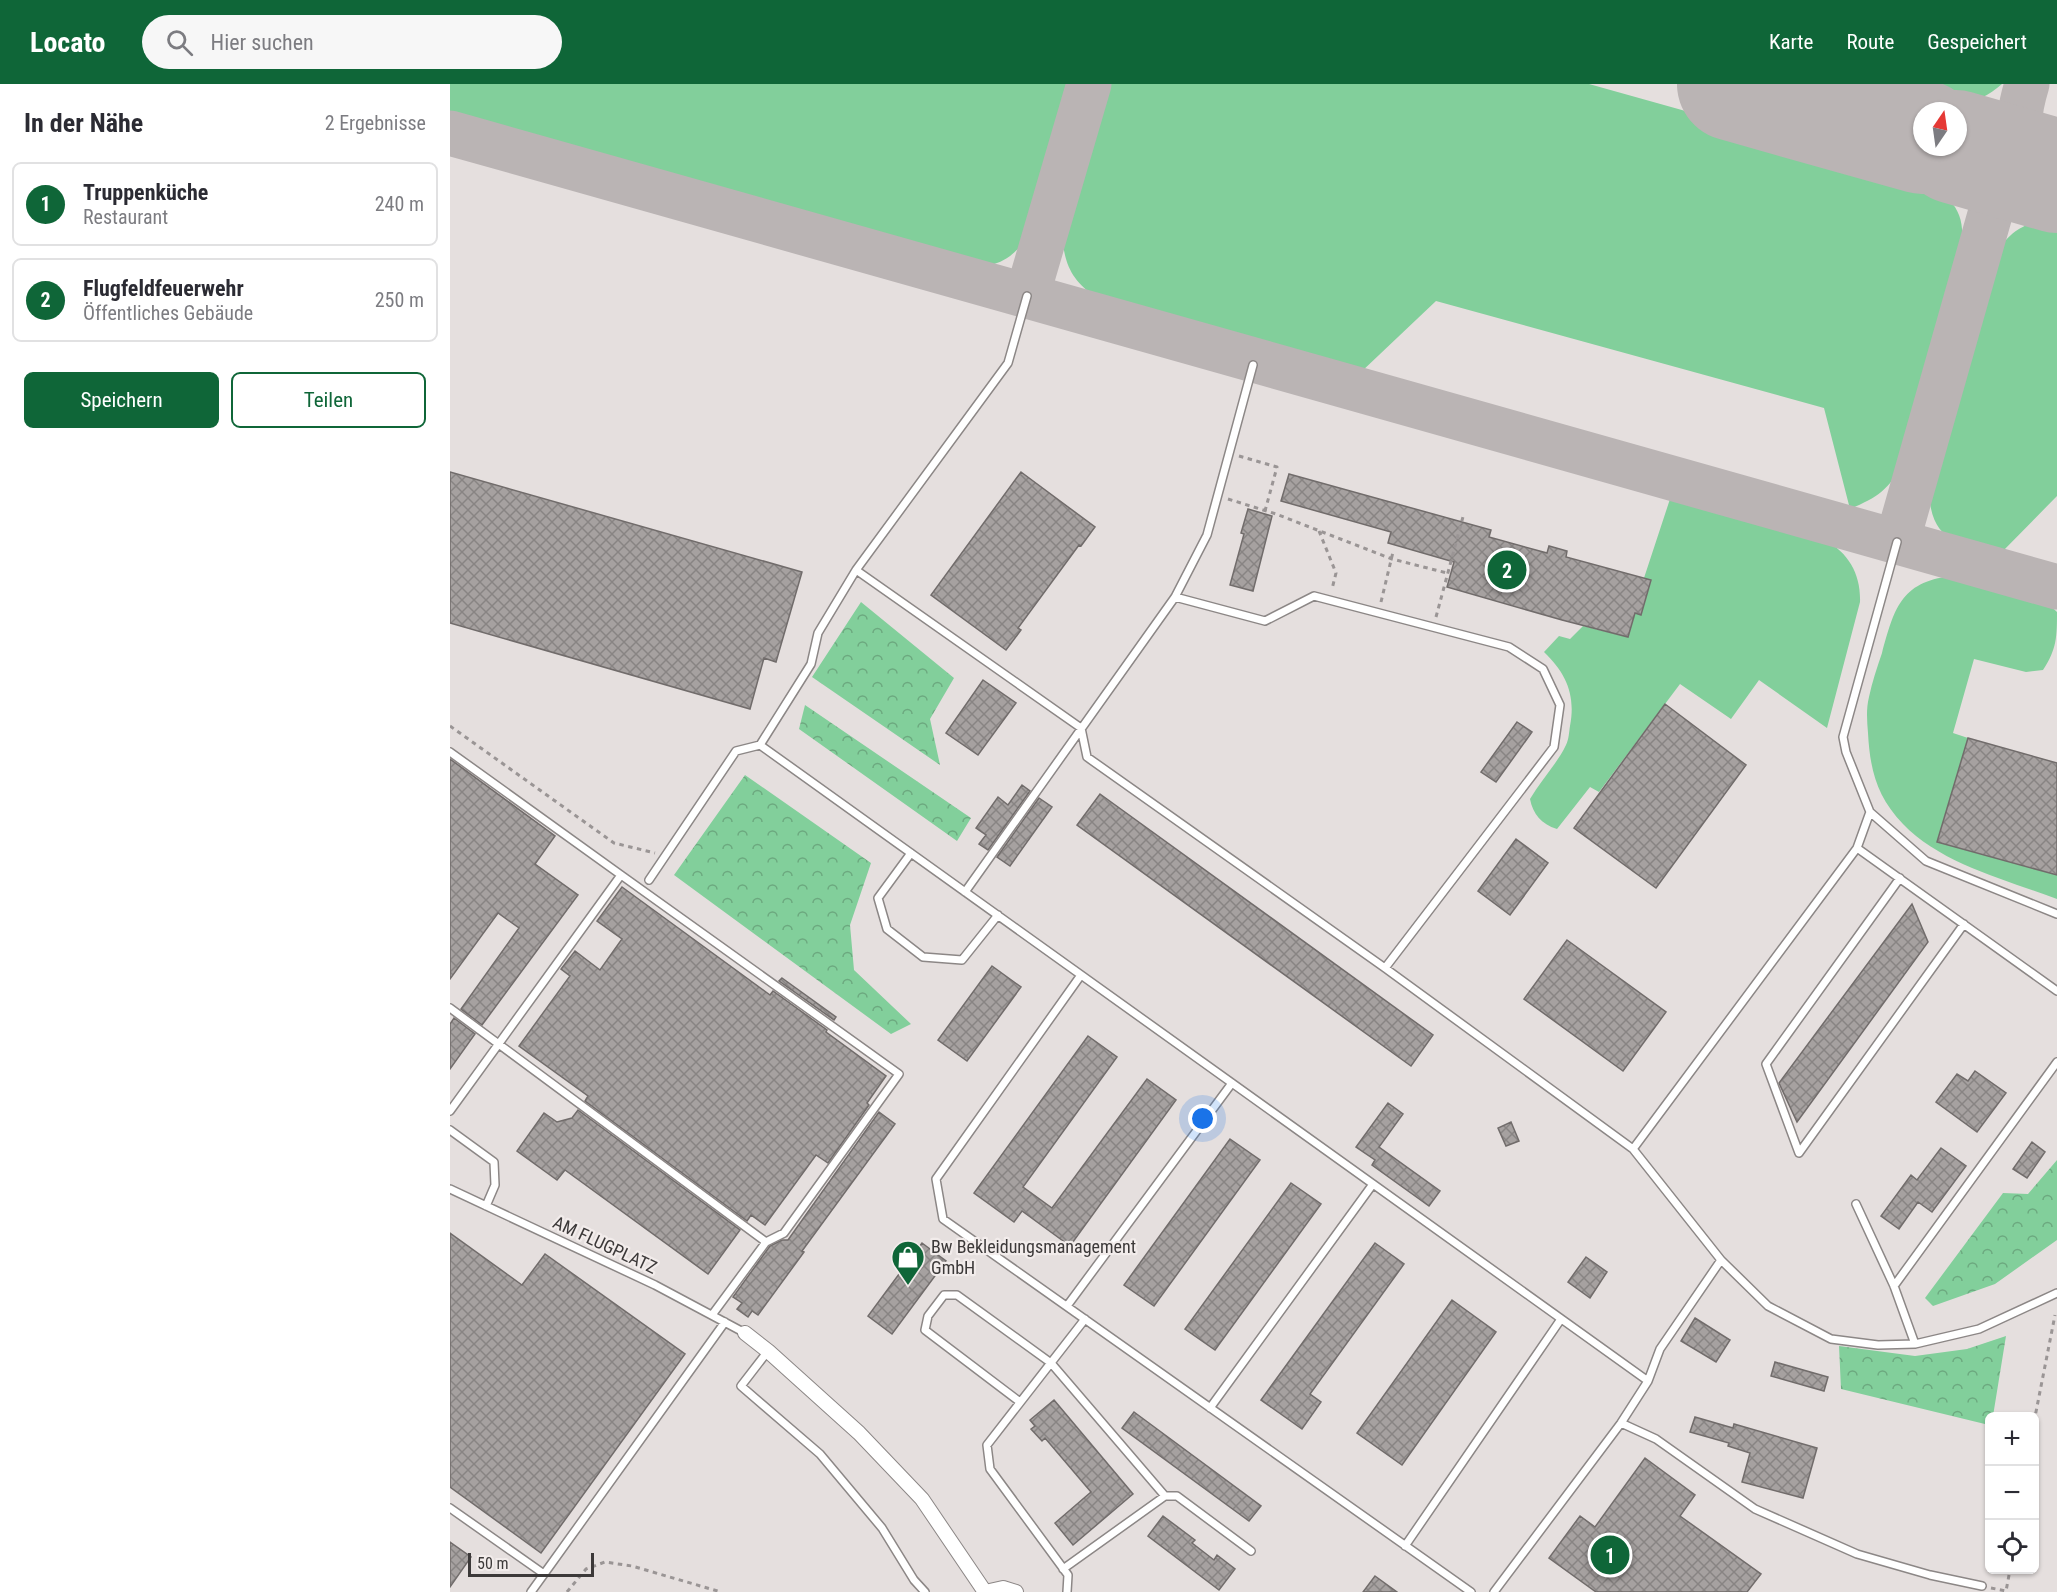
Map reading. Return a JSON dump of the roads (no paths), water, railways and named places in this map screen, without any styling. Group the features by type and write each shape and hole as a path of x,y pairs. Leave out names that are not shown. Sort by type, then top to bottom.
{"street":[{"path":"745,1333 859,1433 922,1499 985,1592 1003,1588 1016,1592"}],"lane":[{"path":"649,880 736,751 760,745 811,664 818,633 856,570 1008,363 1028,296"},
{"path":"965,892 1175,597 1207,535 1253,365"},
{"path":"1897,542 1843,737 1846,752 1870,812 1926,861 2057,914"},
{"path":"856,570 1081,728 1087,758 1385,968 1633,1149 1720,1260 1768,1306 1831,1339 1878,1345 1915,1344 1979,1329 2057,1293"},
{"path":"1175,597 1265,621 1314,596 1509,647 1543,669 1560,705 1554,747 1385,968"},
{"path":"760,745 1648,1381"},
{"path":"450,752 899,1074 784,1233 766,1242 712,1315"},
{"path":"1633,1149 1857,848 1870,812"},
{"path":"1857,848 2057,991"},
{"path":"911,853 878,897 887,929 923,957 962,960 998,915"},
{"path":"450,1111 621,875"},
{"path":"1900,878 1766,1064 1799,1153 1964,924"},
{"path":"1081,975 936,1179 943,1219 1471,1592"},
{"path":"450,1008 766,1242"},
{"path":"1894,1286 2057,1062"},
{"path":"1067,1306 1232,1083"},
{"path":"450,1130 494,1162 495,1185 486,1206"},
{"path":"1210,1408 1373,1184"},
{"name":"AM FLUGPLATZ","path":"450,1189 745,1333"},
{"path":"1856,1204 1894,1286 1915,1344"},
{"path":"1497,1591 1621,1423 1648,1381 1660,1349 1720,1260"},
{"path":"1020,1402 925,1330 928,1317 944,1295 957,1295 1051,1363 1165,1496"},
{"path":"1067,1592 1068,1575 990,1469 987,1445 1085,1319"},
{"path":"1405,1546 1561,1319"},
{"path":"531,1592 725,1322"},
{"path":"768,1351 741,1386 820,1454 882,1528 914,1580 926,1592"},
{"path":"1621,1423 1656,1438 1764,1514 1857,1554 1930,1575 1982,1586"},
{"path":"1064,1569 1165,1496 1177,1496 1251,1551"},
{"path":"450,1508 544,1574"}],"place":[{"name":"Flugfeldfeuerwehr","path":"1507,570"},
{"name":"Bw Bekleidungsmanagement GmbH","path":"908,1286"},
{"name":"Truppenküche","path":"1610,1555"}]}
